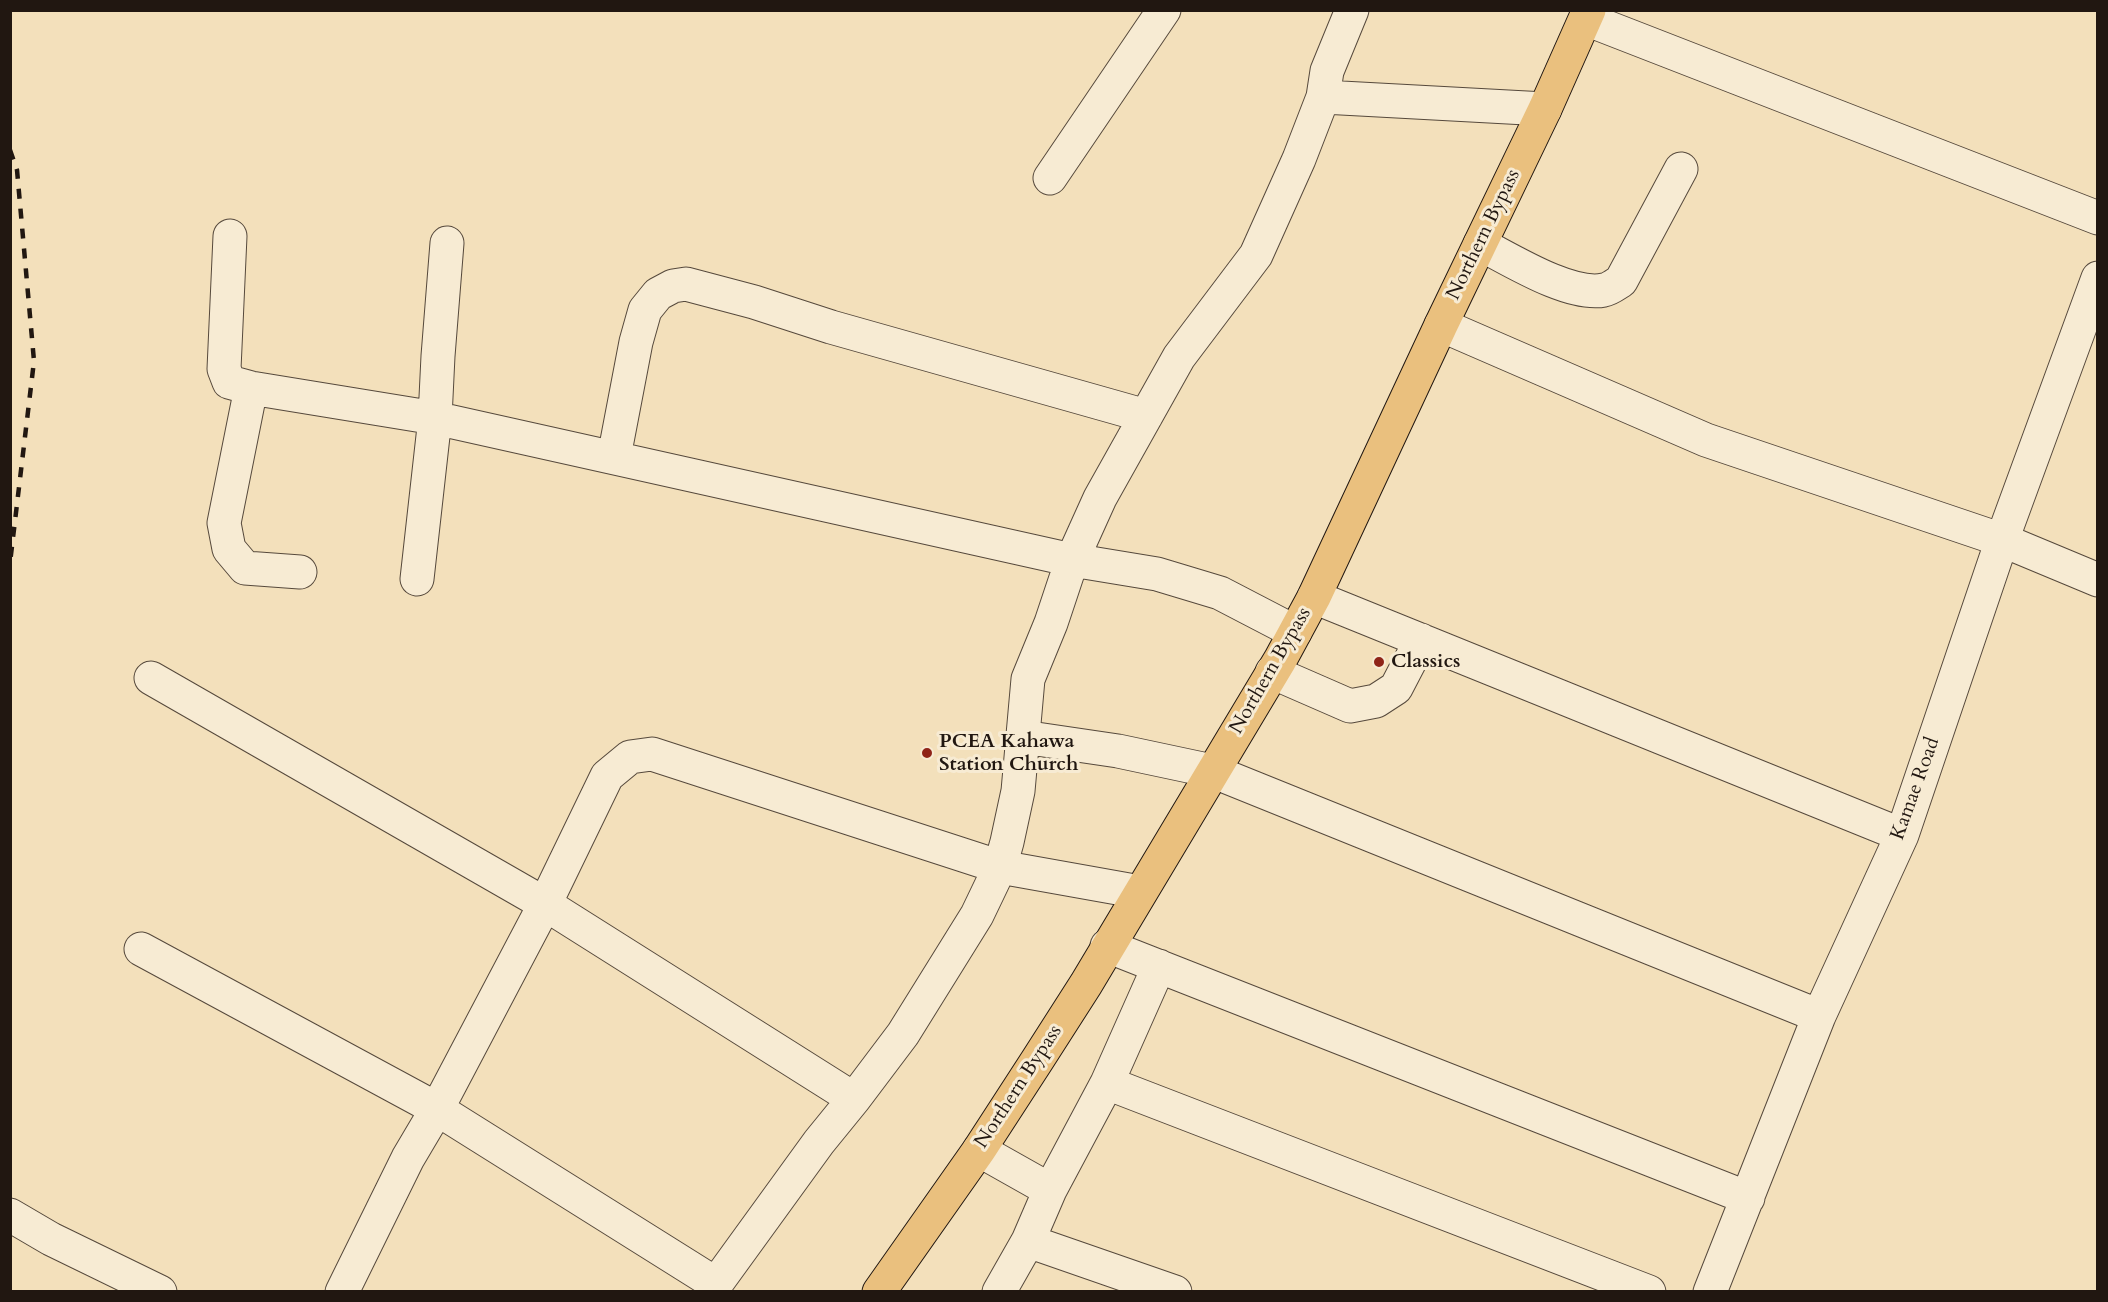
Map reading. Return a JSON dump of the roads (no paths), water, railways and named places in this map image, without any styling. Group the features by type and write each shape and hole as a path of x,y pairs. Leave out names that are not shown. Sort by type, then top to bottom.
{"main road":[{"name":"Northern Bypass","path":"879,1292 979,1150 1080,993 1295,632 1314,597 1588,15"}],"street":[{"path":"1050,178 1164,10"},
{"path":"141,949 437,1109 714,1288 819,1142 903,1034 977,915 1000,867 1018,791 1028,679 1051,622 1072,560 1100,498 1179,357 1256,255 1299,159 1323,97 1327,71 1352,10"},
{"path":"1588,15 2097,218"},
{"path":"1323,97 1545,110"},
{"path":"1480,244 1564,285 1587,290 1605,290 1621,281 1681,169"},
{"path":"230,236 224,369 229,382 251,388 435,418 1072,560 1157,574 1220,593 1295,632"},
{"path":"417,579 435,418 447,243"},
{"name":"Kamae Road","path":"1710,1292 1819,1016 1902,835 2002,540 2097,278"},
{"path":"614,457 636,342 645,310 658,294 673,286 686,284 1146,416"},
{"path":"1441,325 1706,440 2002,540 2097,580"},
{"path":"251,388 224,523 229,549 245,568 300,572"},
{"path":"1314,597 1902,835"},
{"path":"1272,672 1350,706 1376,701 1396,688 1421,640"},
{"path":"151,678 545,904 854,1099"},
{"path":"1023,737 1118,751 1212,771 1819,1016"},
{"path":"342,1292 408,1158 437,1109 545,904 606,776 630,757 652,754 1000,867 1140,892"},
{"path":"1107,946 1748,1197"},
{"path":"999,1292 1028,1241 1050,1190 1107,1083 1159,966"},
{"path":"1107,1083 1649,1292"},
{"path":"979,1150 1050,1190"},
{"path":"10,1215 51,1239 160,1292"},
{"path":"1028,1241 1176,1292"}],"railway":[{"path":"10,150 17,170 34,361 10,563"}],"place":[{"name":"Classics","path":"1379,662"},
{"name":"PCEA Kahawa Station Church","path":"927,753"}]}
